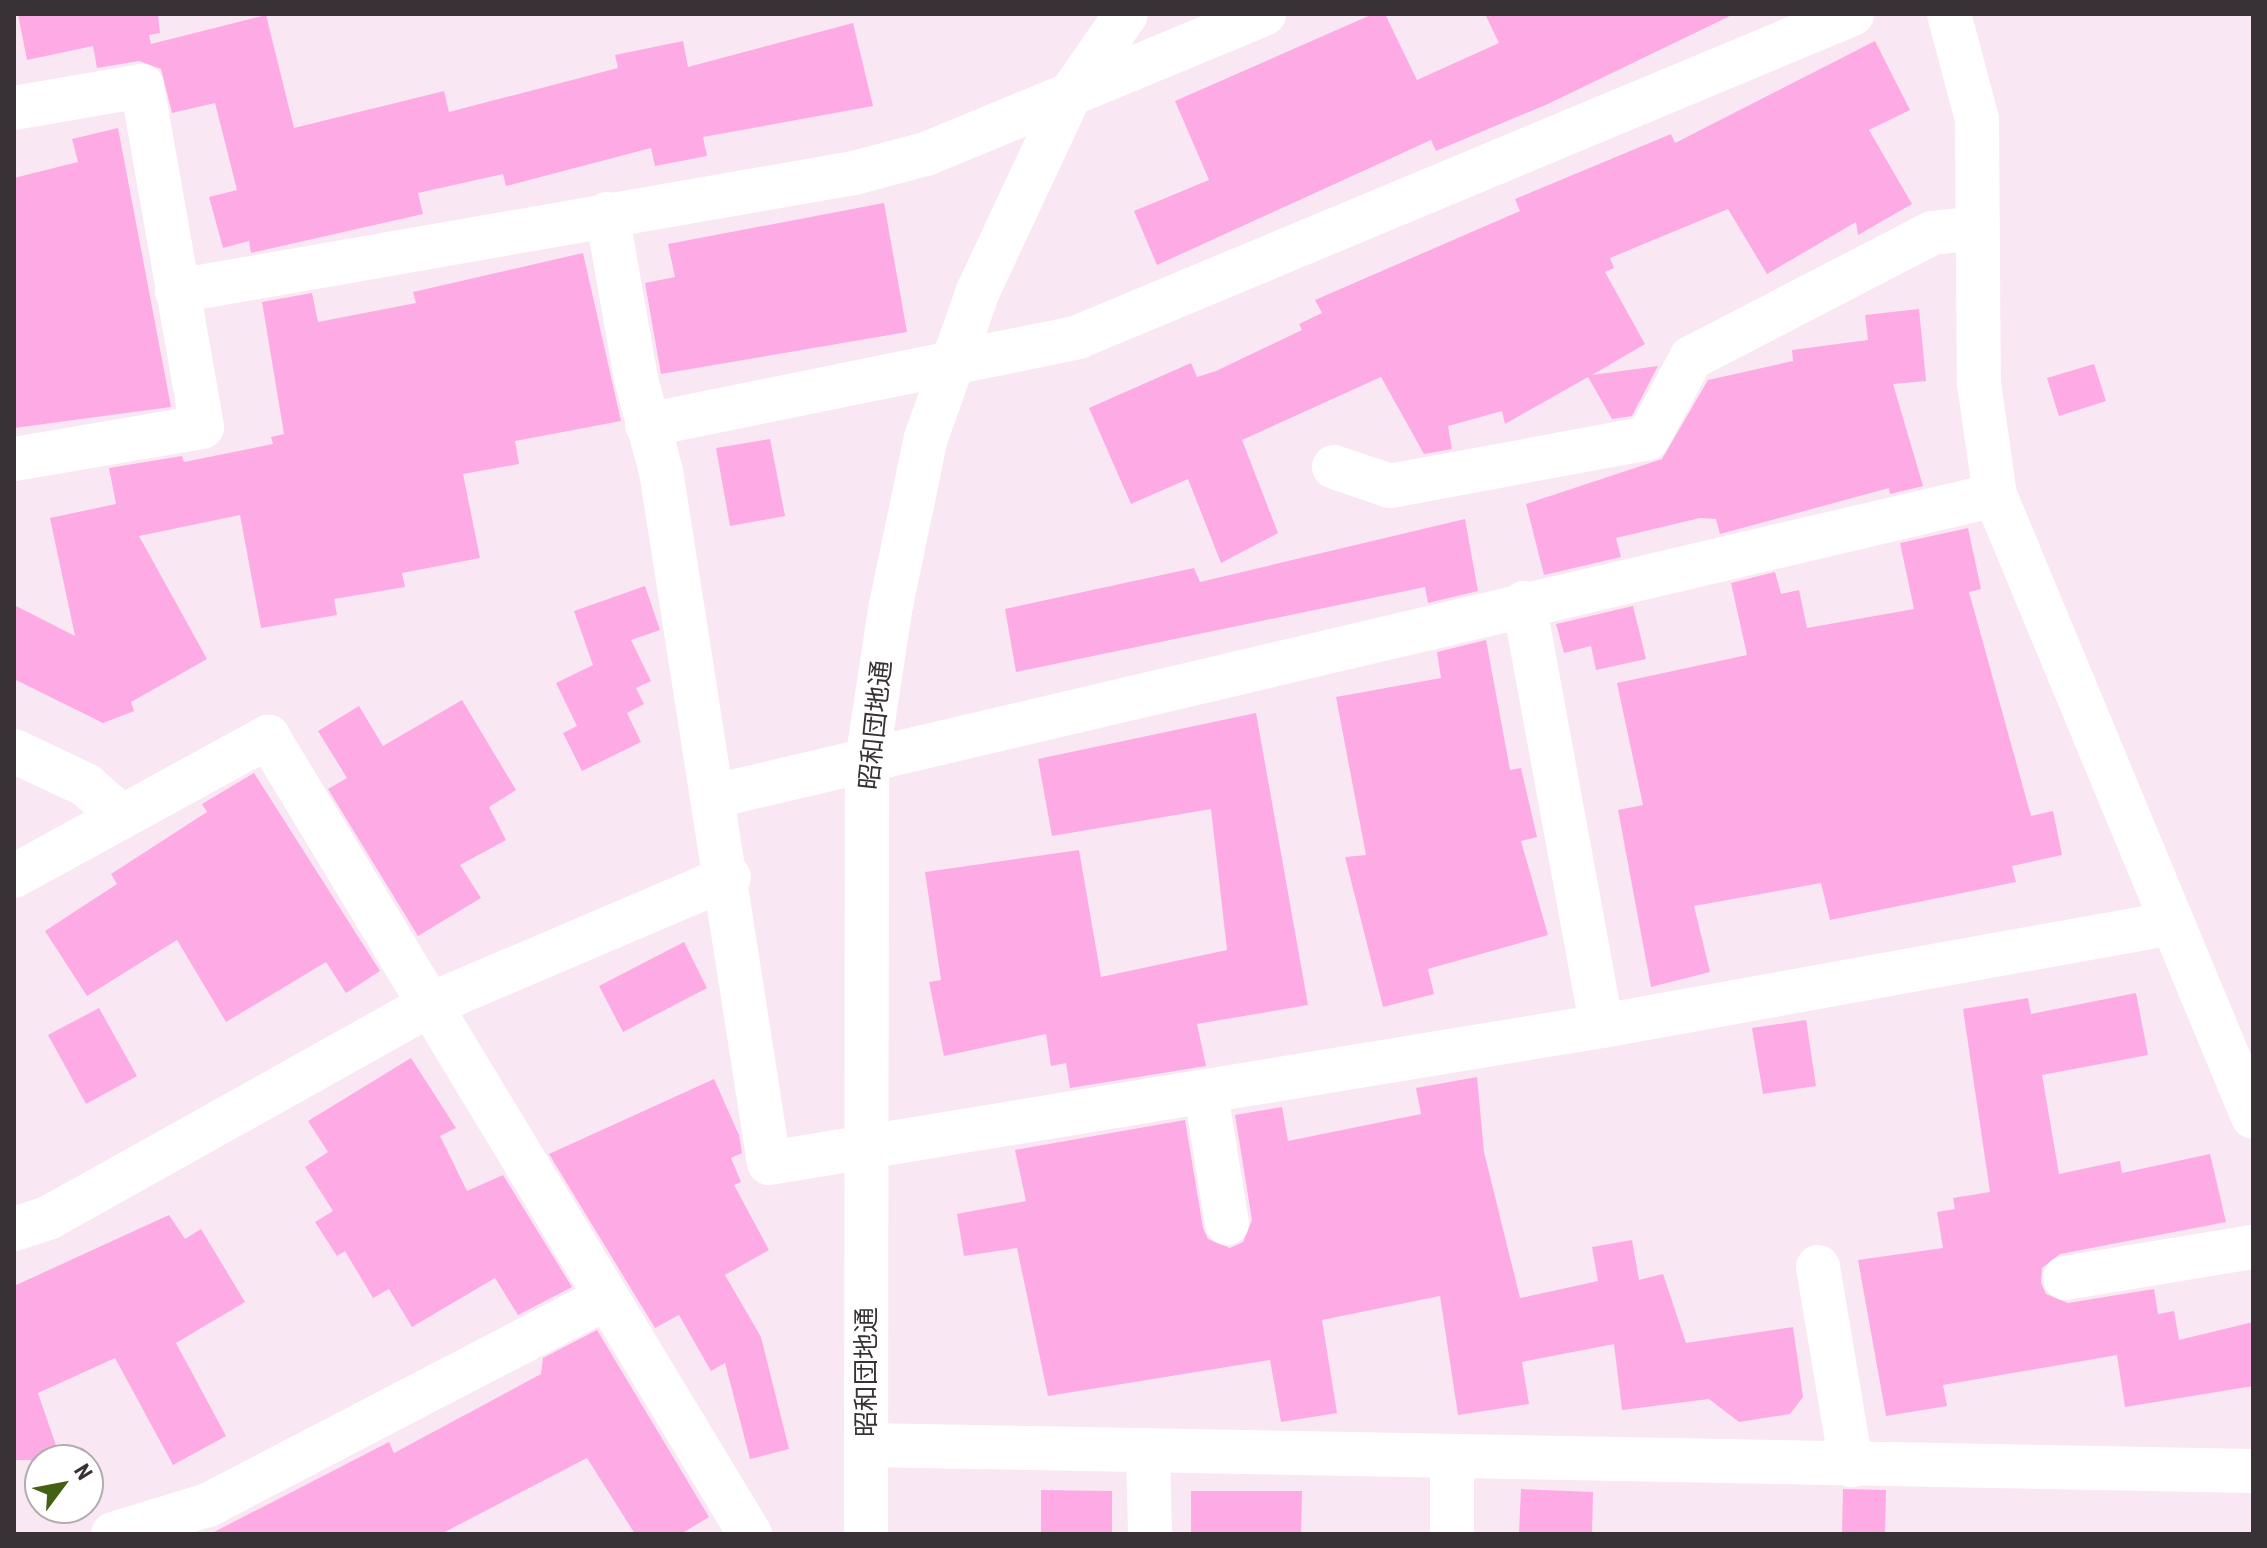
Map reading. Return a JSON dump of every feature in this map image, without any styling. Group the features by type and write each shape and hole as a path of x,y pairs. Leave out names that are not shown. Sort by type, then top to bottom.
{"street":[{"name":"昭和団地通","path":"866,1534 867,761 926,438 951,367 1070,95 1126,14"},
{"path":"177,291 854,173 926,154 1264,14"},
{"path":"647,425 951,367 1078,337 1852,14"},
{"path":"1949,14 1977,119 1979,383 1995,495 2253,1117"},
{"path":"14,108 142,86 202,427 14,459"},
{"path":"607,214 647,425 661,471 729,877 769,1163 868,1150 1206,1094 2172,923"},
{"path":"1334,467 1390,486 1648,438 1691,358 1932,233 1977,228"},
{"path":"715,796 1524,603 1995,495"},
{"path":"1524,603 1602,1026"},
{"path":"14,876 268,737 750,1534"},
{"path":"14,751 86,785 122,817"},
{"path":"14,1229 50,1217 429,1005 729,877"},
{"path":"1206,1094 1227,1223"},
{"path":"2065,1278 2253,1247"},
{"path":"1818,1267 1851,1465"},
{"path":"113,1534 208,1505 605,1298"},
{"path":"866,1445 1407,1451 1452,1460 2253,1471"},
{"path":"1148,1450 1150,1534"},
{"path":"1452,1460 1452,1534"}],"building":[{"path":"18,14 158,14 160,33 149,35 151,44 266,15 294,128 444,91 449,112 618,68 615,55 683,41 688,67 853,23 873,106 703,137 707,156 655,166 651,148 506,186 503,174 418,193 423,214 251,253 249,241 223,248 209,197 237,190 215,103 172,113 161,69 139,61 97,68 93,46 27,60"},
{"path":"1373,14 1385,14 1417,80 1499,43 1485,14 1734,14 1550,103 1436,151 1431,140 1157,265 1134,211 1209,180 1175,101"},
{"path":"1875,41 1910,110 1869,130 1912,204 1858,235 1856,222 1767,274 1728,209 1610,258 1614,268 1605,272 1645,344 1592,375 1658,366 1632,416 1612,419 1588,377 1505,424 1502,411 1448,426 1452,449 1424,454 1381,377 1242,440 1278,533 1221,563 1188,479 1131,504 1089,408 1191,363 1197,377 1216,371 1302,330 1299,324 1322,313 1315,300 1520,211 1515,199 1671,134 1675,143"},
{"path":"118,128 171,407 14,428 14,178 78,162 72,139"},
{"path":"884,203 907,332 661,374 645,283 675,277 668,244"},
{"path":"583,253 621,421 515,441 519,464 463,474 480,558 402,573 405,587 334,599 337,615 261,628 240,515 139,536 207,659 131,702 134,711 103,723 14,679 14,605 75,636 50,518 116,504 109,468 182,456 184,462 273,444 271,437 284,434 262,302 312,293 318,322 416,303 413,292"},
{"path":"1919,309 1926,381 1893,384 1923,486 1890,494 1889,488 1720,534 1716,519 1700,518 1616,538 1621,557 1544,575 1526,504 1662,459 1708,380 1793,361 1792,350 1868,340 1865,315"},
{"path":"2094,364 2106,401 2059,416 2047,378"},
{"path":"770,439 785,516 730,526 716,448"},
{"path":"1465,519 1478,591 1428,603 1425,587 1016,672 1005,609 1194,568 1200,582"},
{"path":"1968,528 1981,589 1969,592 2031,816 2053,811 2062,855 2012,866 2016,882 1830,920 1821,883 1694,906 1710,972 1651,987 1618,810 1643,805 1617,683 1747,655 1731,583 1775,572 1781,594 1799,590 1807,628 1914,609 1900,543"},
{"path":"645,586 660,630 631,640 651,681 636,688 644,704 627,713 641,742 582,771 563,733 577,726 556,683 593,665 574,611"},
{"path":"1633,606 1646,659 1596,670 1591,646 1564,653 1556,624"},
{"path":"1486,640 1510,770 1521,768 1537,837 1521,841 1548,935 1428,969 1434,994 1383,1007 1345,857 1366,855 1336,697 1441,678 1437,652"},
{"path":"462,700 516,790 489,807 506,840 460,865 481,898 418,936 328,789 347,778 318,731 359,706 383,746"},
{"path":"1256,713 1308,1005 1197,1024 1206,1066 1070,1088 1066,1063 1051,1066 1046,1034 944,1056 929,982 941,980 925,872 1079,850 1101,977 1227,950 1211,809 1052,836 1038,759"},
{"path":"254,773 380,971 346,993 326,962 226,1022 177,940 87,996 45,931 117,884 111,874 207,812 202,804"},
{"path":"684,942 707,988 623,1032 599,986"},
{"path":"2136,993 2148,1055 2042,1075 2059,1174 2120,1161 2122,1173 2210,1154 2226,1222 2060,1254 2042,1268 2041,1283 2046,1294 2068,1303 2154,1289 2158,1314 2174,1311 2179,1340 2253,1322 2253,1386 2125,1407 2117,1355 1943,1385 1947,1406 1886,1416 1858,1260 1943,1248 1937,1212 1955,1209 1953,1198 1990,1192 1963,1009 2028,998 2031,1014"},
{"path":"99,1008 137,1076 86,1104 48,1035"},
{"path":"1806,1020 1816,1086 1763,1094 1752,1028"},
{"path":"411,1058 456,1128 440,1136 467,1191 503,1175 572,1287 518,1315 495,1278 412,1327 389,1289 373,1298 345,1251 337,1256 315,1222 333,1211 305,1167 328,1152 308,1121"},
{"path":"1477,1077 1484,1152 1520,1298 1598,1281 1592,1247 1632,1240 1639,1280 1663,1274 1686,1343 1793,1327 1803,1397 1790,1414 1739,1422 1709,1399 1622,1410 1614,1344 1522,1362 1529,1404 1458,1415 1440,1296 1322,1320 1337,1413 1281,1422 1270,1360 1048,1396 1017,1248 964,1256 957,1214 1026,1201 1015,1150 1185,1120 1203,1228 1208,1239 1230,1248 1243,1242 1252,1220 1235,1115 1282,1107 1288,1141 1421,1114 1416,1088"},
{"path":"714,1079 739,1135 742,1153 731,1158 741,1182 734,1185 769,1250 725,1275 761,1337 789,1449 750,1459 725,1363 711,1371 679,1315 655,1328 549,1154"},
{"path":"169,1215 185,1239 201,1229 245,1302 176,1343 226,1436 173,1465 115,1358 38,1393 56,1444 24,1444 24,1460 14,1460 14,1286"},
{"path":"597,1330 709,1517 681,1534 635,1534 587,1458 441,1534 210,1534 389,1442 394,1453 541,1374 543,1358"},
{"path":"1521,1489 1593,1492 1592,1534 1519,1534"},
{"path":"1843,1489 1886,1490 1885,1534 1842,1534"},
{"path":"1041,1490 1112,1491 1112,1534 1041,1534"},
{"path":"1191,1491 1302,1491 1301,1534 1191,1534"}]}
